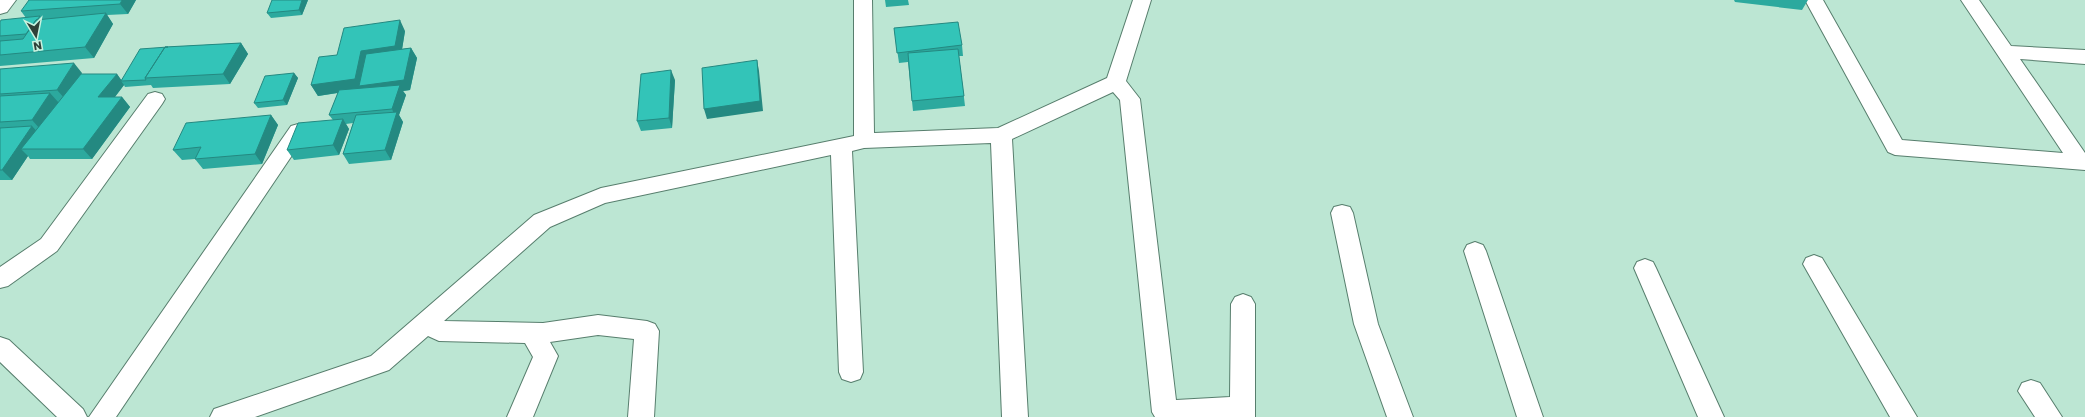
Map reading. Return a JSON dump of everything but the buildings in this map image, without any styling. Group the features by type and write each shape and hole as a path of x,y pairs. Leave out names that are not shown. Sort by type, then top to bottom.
{"street":[{"path":"0,8 7,0"},
{"path":"863,0 864,141"},
{"path":"222,417 380,363 542,222 601,196 864,141 1001,135 1116,82 1142,0"},
{"path":"1814,0 1895,147 2083,162"},
{"path":"1970,0 2083,162"},
{"path":"2006,52 2085,57"},
{"path":"1116,82 1130,99 1165,412 1242,412 1243,304"},
{"path":"0,279 49,244 155,99"},
{"path":"102,417 298,132"},
{"path":"1001,135 1015,417"},
{"path":"841,146 850,372"},
{"path":"1342,213 1366,324 1400,417"},
{"path":"1475,251 1530,417"},
{"path":"1814,264 1904,417"},
{"path":"1645,268 1711,417"},
{"path":"428,321 439,331 532,334 598,325 647,331 641,417"},
{"path":"520,417 546,356 532,334"},
{"path":"0,347 74,417"},
{"path":"2030,391 2049,417"}]}
